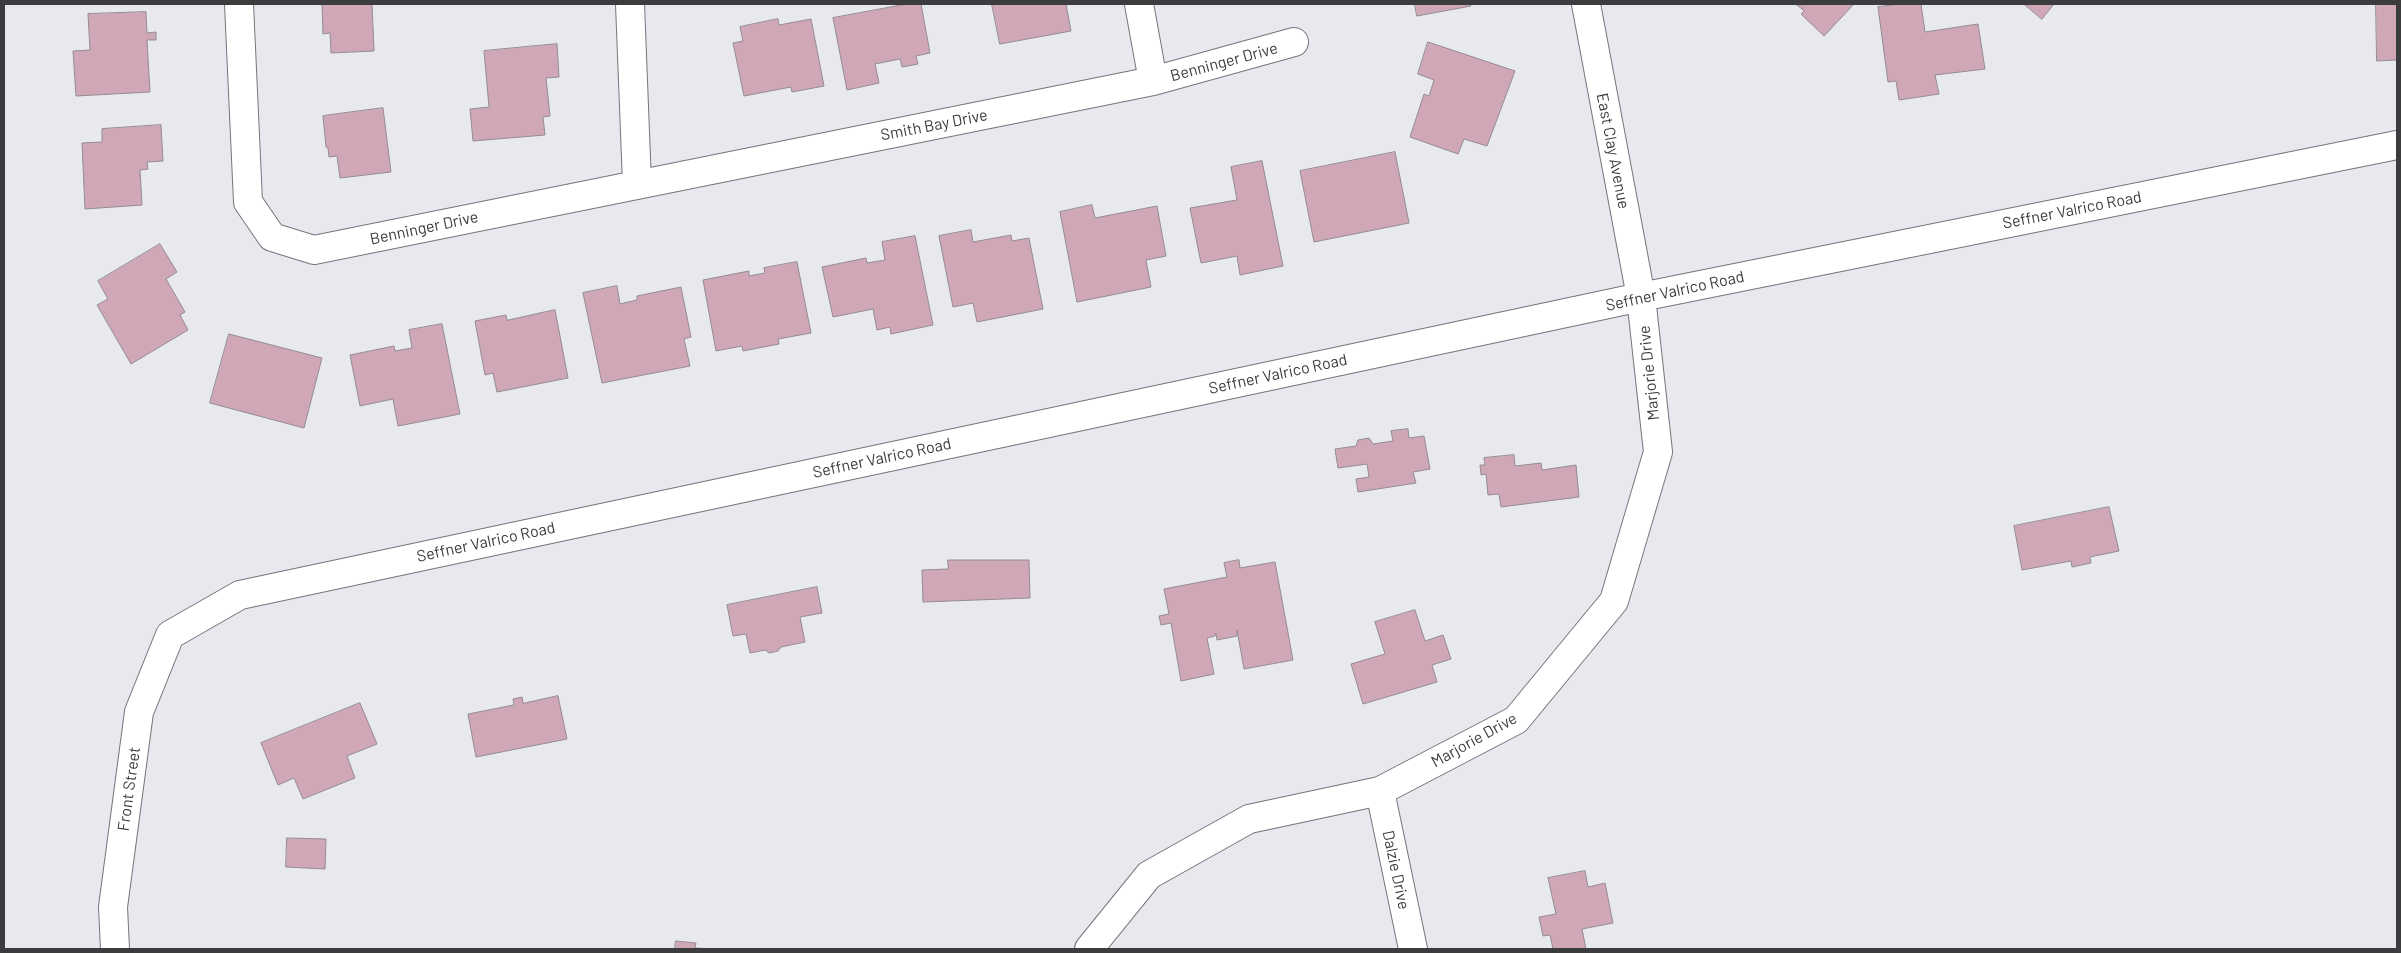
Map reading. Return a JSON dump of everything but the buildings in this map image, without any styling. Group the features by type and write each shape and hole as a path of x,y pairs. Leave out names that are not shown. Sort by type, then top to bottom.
{"street":[{"name":"Benninger Drive","path":"239,4 248,202 272,237 314,250 637,184"},
{"path":"630,4 637,184"},
{"path":"1139,4 1153,81"},
{"name":"East Clay Avenue","path":"1586,4 1641,297"},
{"name":"Benninger Drive","path":"1153,81 1294,42"},
{"name":"Smith Bay Drive","path":"637,184 1153,81"},
{"name":"Seffner Valrico Road","path":"170,635 240,595 1641,297 2397,145"},
{"name":"Marjorie Drive","path":"1089,949 1149,875 1248,819 1380,791 1516,720 1614,600 1658,452 1641,297"},
{"name":"Front Street","path":"115,949 113,907 139,712 170,635"},
{"name":"Dalzie Drive","path":"1380,791 1413,949"}]}
